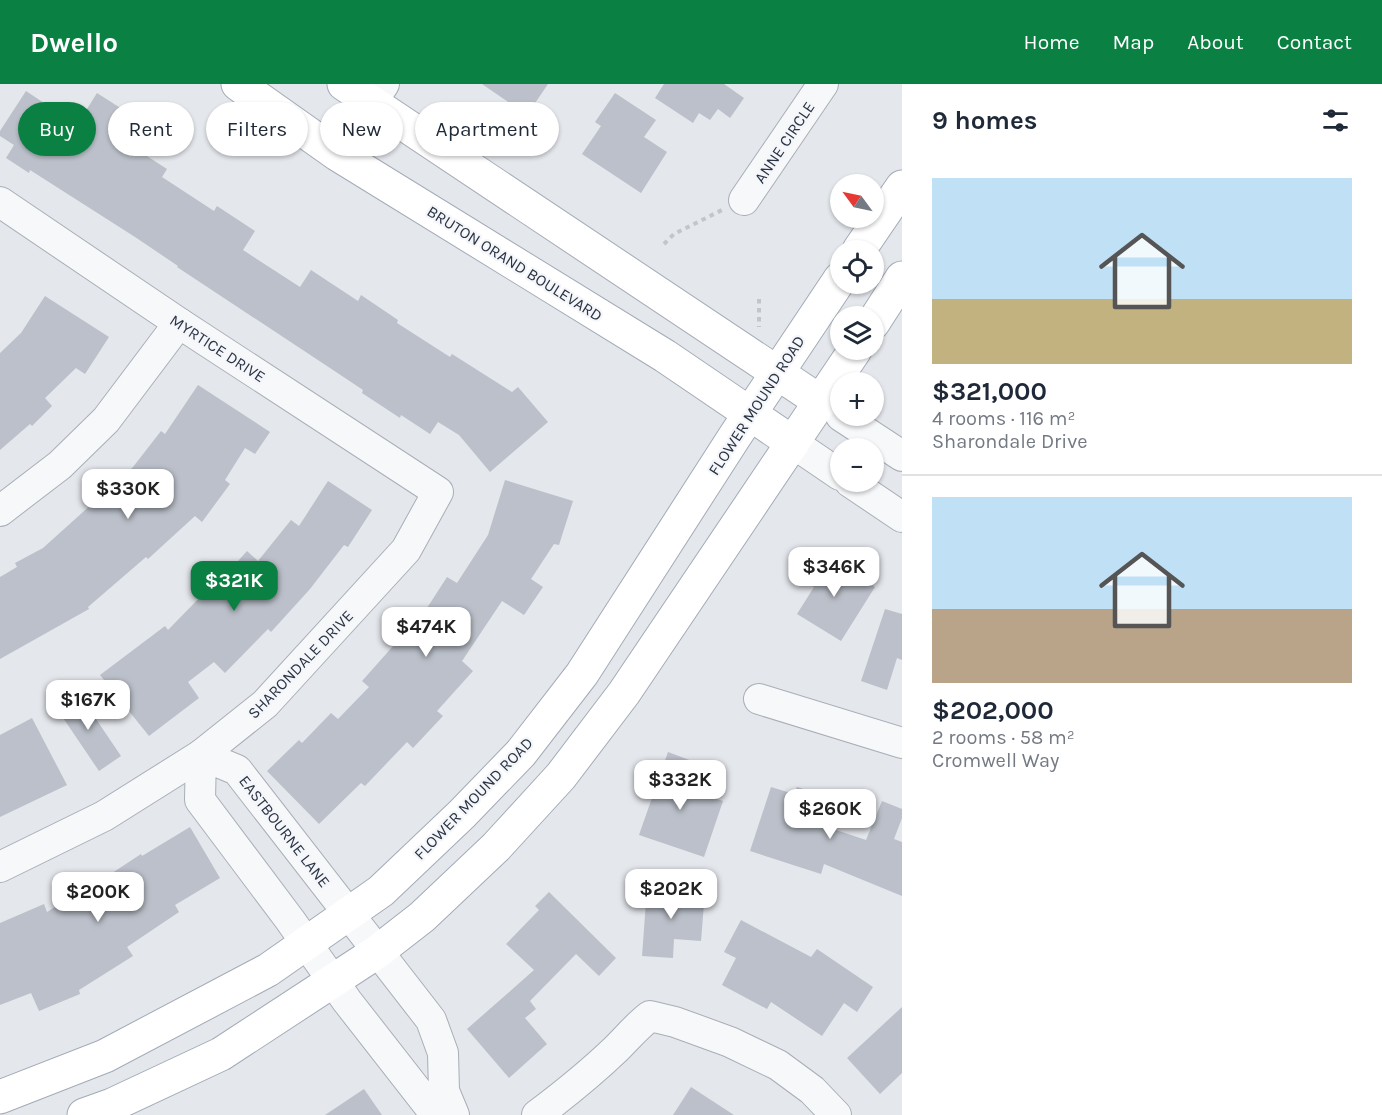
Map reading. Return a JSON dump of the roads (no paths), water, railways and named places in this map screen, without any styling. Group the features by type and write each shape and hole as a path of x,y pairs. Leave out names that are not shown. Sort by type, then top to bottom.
{"main road":[{"name":"BRUTON ORAND BOULEVARD","path":"238,84 320,142"},
{"path":"344,84 377,93 830,408"},
{"name":"BRUTON ORAND BOULEVARD","path":"340,156 665,356 793,443"},
{"path":"866,240 902,187"},
{"path":"884,306 902,278"},
{"name":"FLOWER MOUND ROAD","path":"0,1097 105,1056 268,970 381,891 445,830 521,753 582,674 750,413 830,294"},
{"path":"84,1115 112,1105 221,1054 377,951 422,917 496,847 561,776 624,693 793,443 830,414"}],"street":[{"name":"ANNE CIRCLE","path":"744,200 823,84"},
{"name":"MYRTICE DRIVE","path":"0,202 179,323 438,492"},
{"path":"0,511 60,465 106,420 179,323"},
{"path":"857,426 902,456"},
{"path":"793,443 830,468"},
{"name":"SHARONDALE DRIVE","path":"0,867 104,816 201,755 265,704 406,550 438,492"},
{"path":"865,492 902,517"},
{"path":"759,699 902,743"},
{"path":"201,755 200,800 436,1115"},
{"name":"EASTBOURNE LANE","path":"201,755 237,770 431,1020 443,1053 444,1091 454,1115"},
{"path":"537,1115 617,1048 638,1025 650,1016 675,1022 730,1042 778,1065 812,1090 836,1115"}]}
